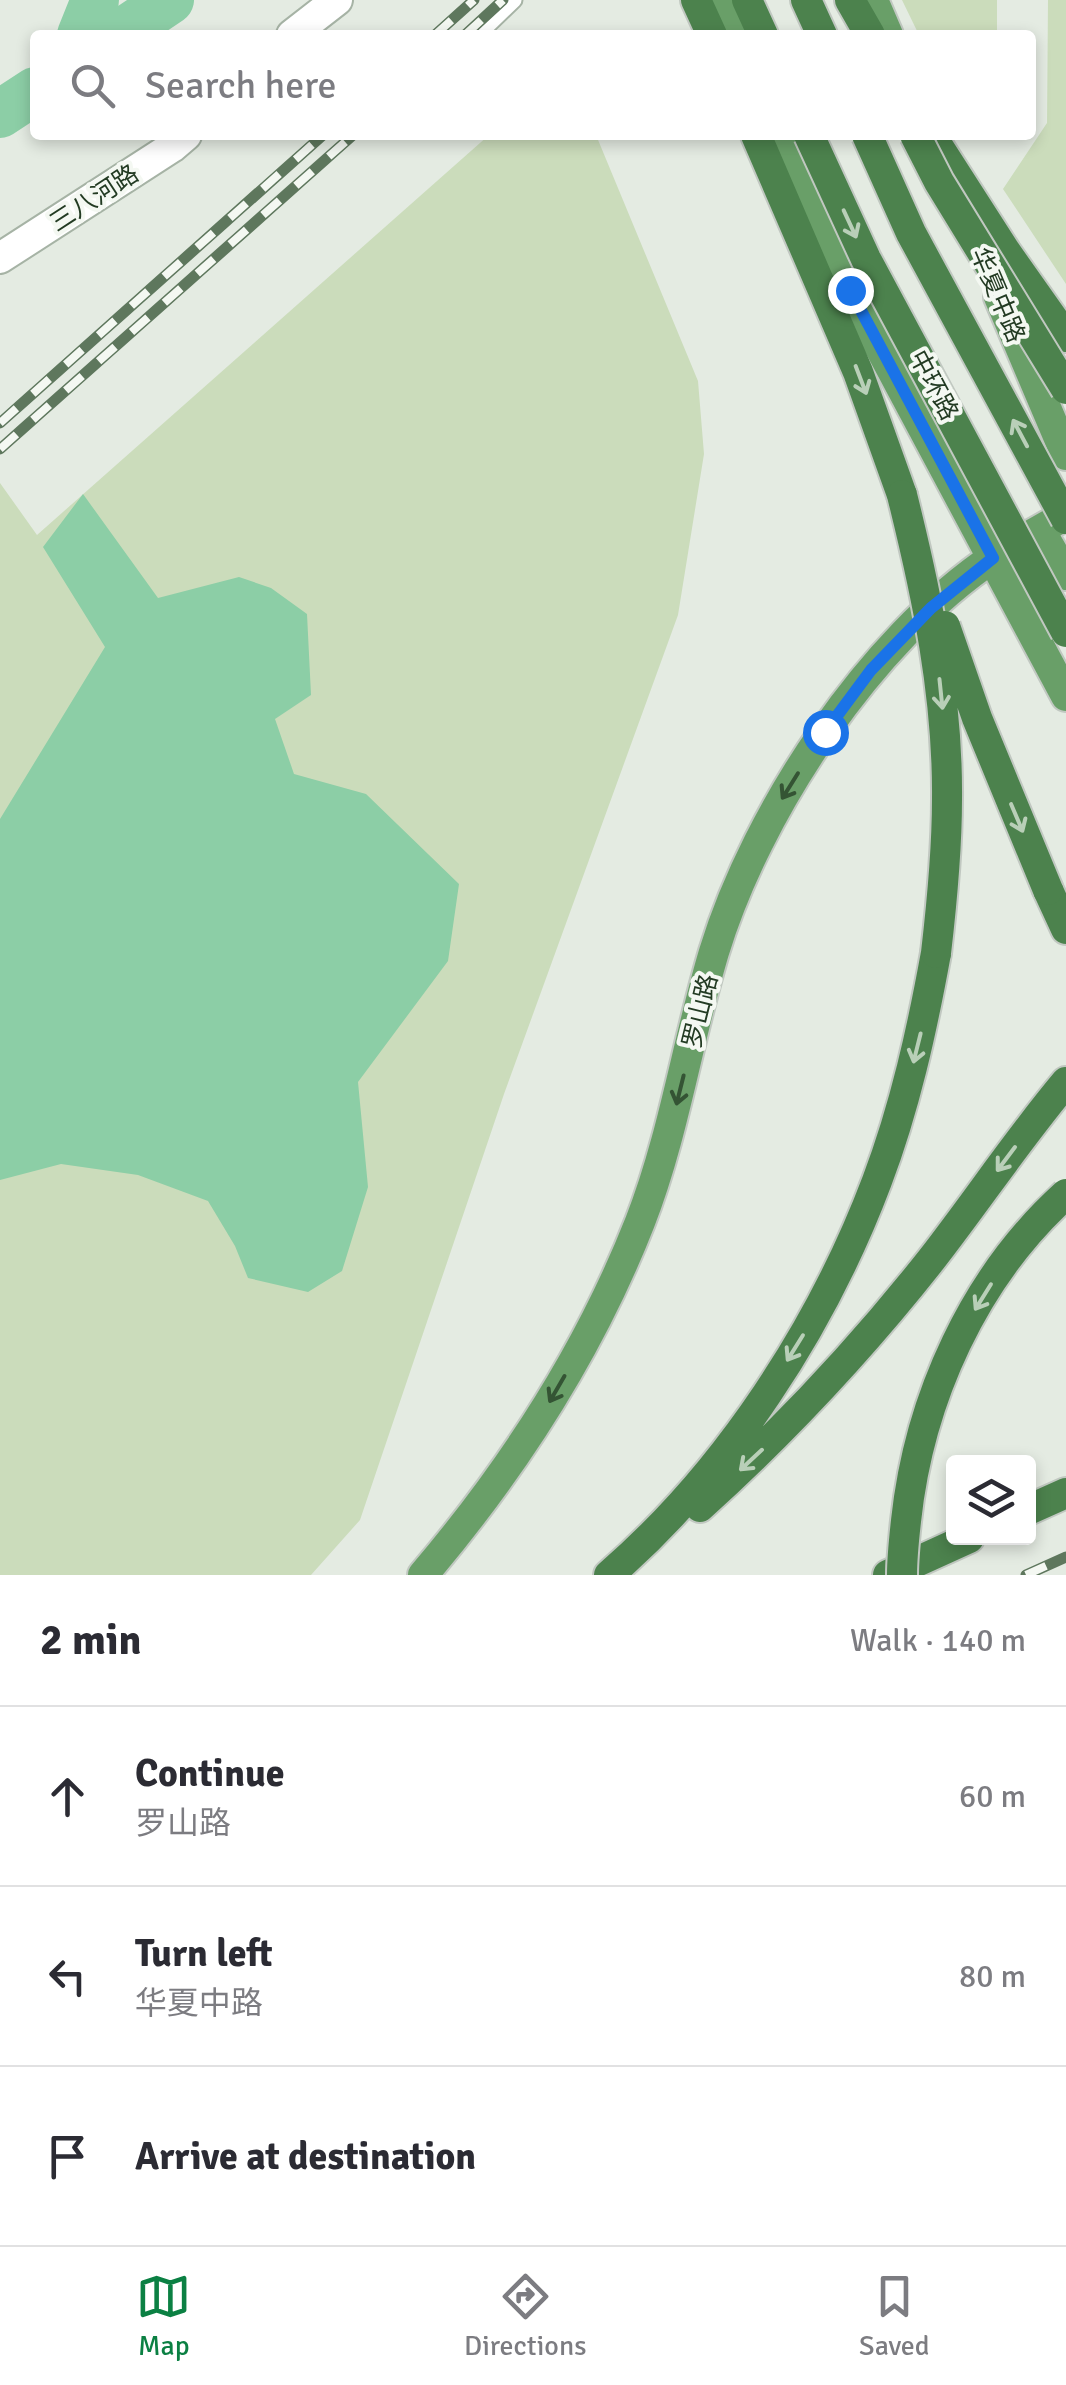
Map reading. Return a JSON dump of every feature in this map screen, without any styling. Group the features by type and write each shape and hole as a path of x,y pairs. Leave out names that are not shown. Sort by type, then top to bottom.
{"highway":[{"path":"696,0 710,30"},
{"path":"748,0 762,30"},
{"path":"806,0 820,30"},
{"path":"849,0 865,30"},
{"path":"758,140 858,372 977,718 1066,929"},
{"name":"中环路","path":"811,140 866,259 1066,632"},
{"name":"中环路","path":"869,140 1057,521"},
{"path":"917,140 938,182 1066,389"},
{"path":"934,140 1066,337"},
{"path":"609,1575 727,1450 809,1324 848,1252 878,1180 904,1100 936,953 948,797 935,643 902,495"},
{"path":"619,1575 690,1516 795,1418 931,1260 1066,1082"},
{"path":"902,1575 910,1485 939,1381 984,1293 1015,1249 1066,1194"},
{"path":"1036,1506 1066,1493"},
{"path":"888,1575 954,1545"}],"main road":[{"path":"723,0 736,30"},
{"path":"873,0 886,30"},
{"path":"784,140 850,290 1066,696"},
{"name":"华夏中路","path":"933,140 1066,455"},
{"path":"1057,521 1066,575"},
{"name":"罗山路","path":"422,1575 468,1522 534,1428 594,1326 640,1221 670,1131 715,951 746,870 780,803 871,670 931,608 993,558 1057,521"}],"street":[{"path":"298,30 337,0"},
{"name":"三八河路","path":"0,258 180,140"}],"lane":[{"path":"486,27 514,0"}],"shaded area":[{"path":"902,0 997,0 997,30 917,30"},
{"path":"1048,0 1066,0 1066,284 1003,189 1047,123"},
{"path":"483,140 598,140 698,381 704,454 678,615 504,1094 360,1520 311,1575 0,1575 0,483 37,535"},
{"path":"83,494 158,598 239,577 271,588 307,614 311,695 275,719 294,774 366,794 459,884 448,961 358,1082 368,1187 342,1271 308,1292 248,1278 235,1246 208,1201 138,1175 61,1164 0,1180 0,819 105,647 43,547"}],"waterway":[{"path":"83,30 95,0"},
{"path":"125,30 170,0"},
{"path":"0,114 30,94"}],"railway":[{"path":"441,30 474,0"},
{"path":"470,30 503,0"},
{"path":"0,423 317,140"},
{"path":"0,449 347,140"},
{"path":"1026,1575 1066,1557"}],"route":[{"path":"825,732 871,670 931,608 993,558 850,290"}]}
